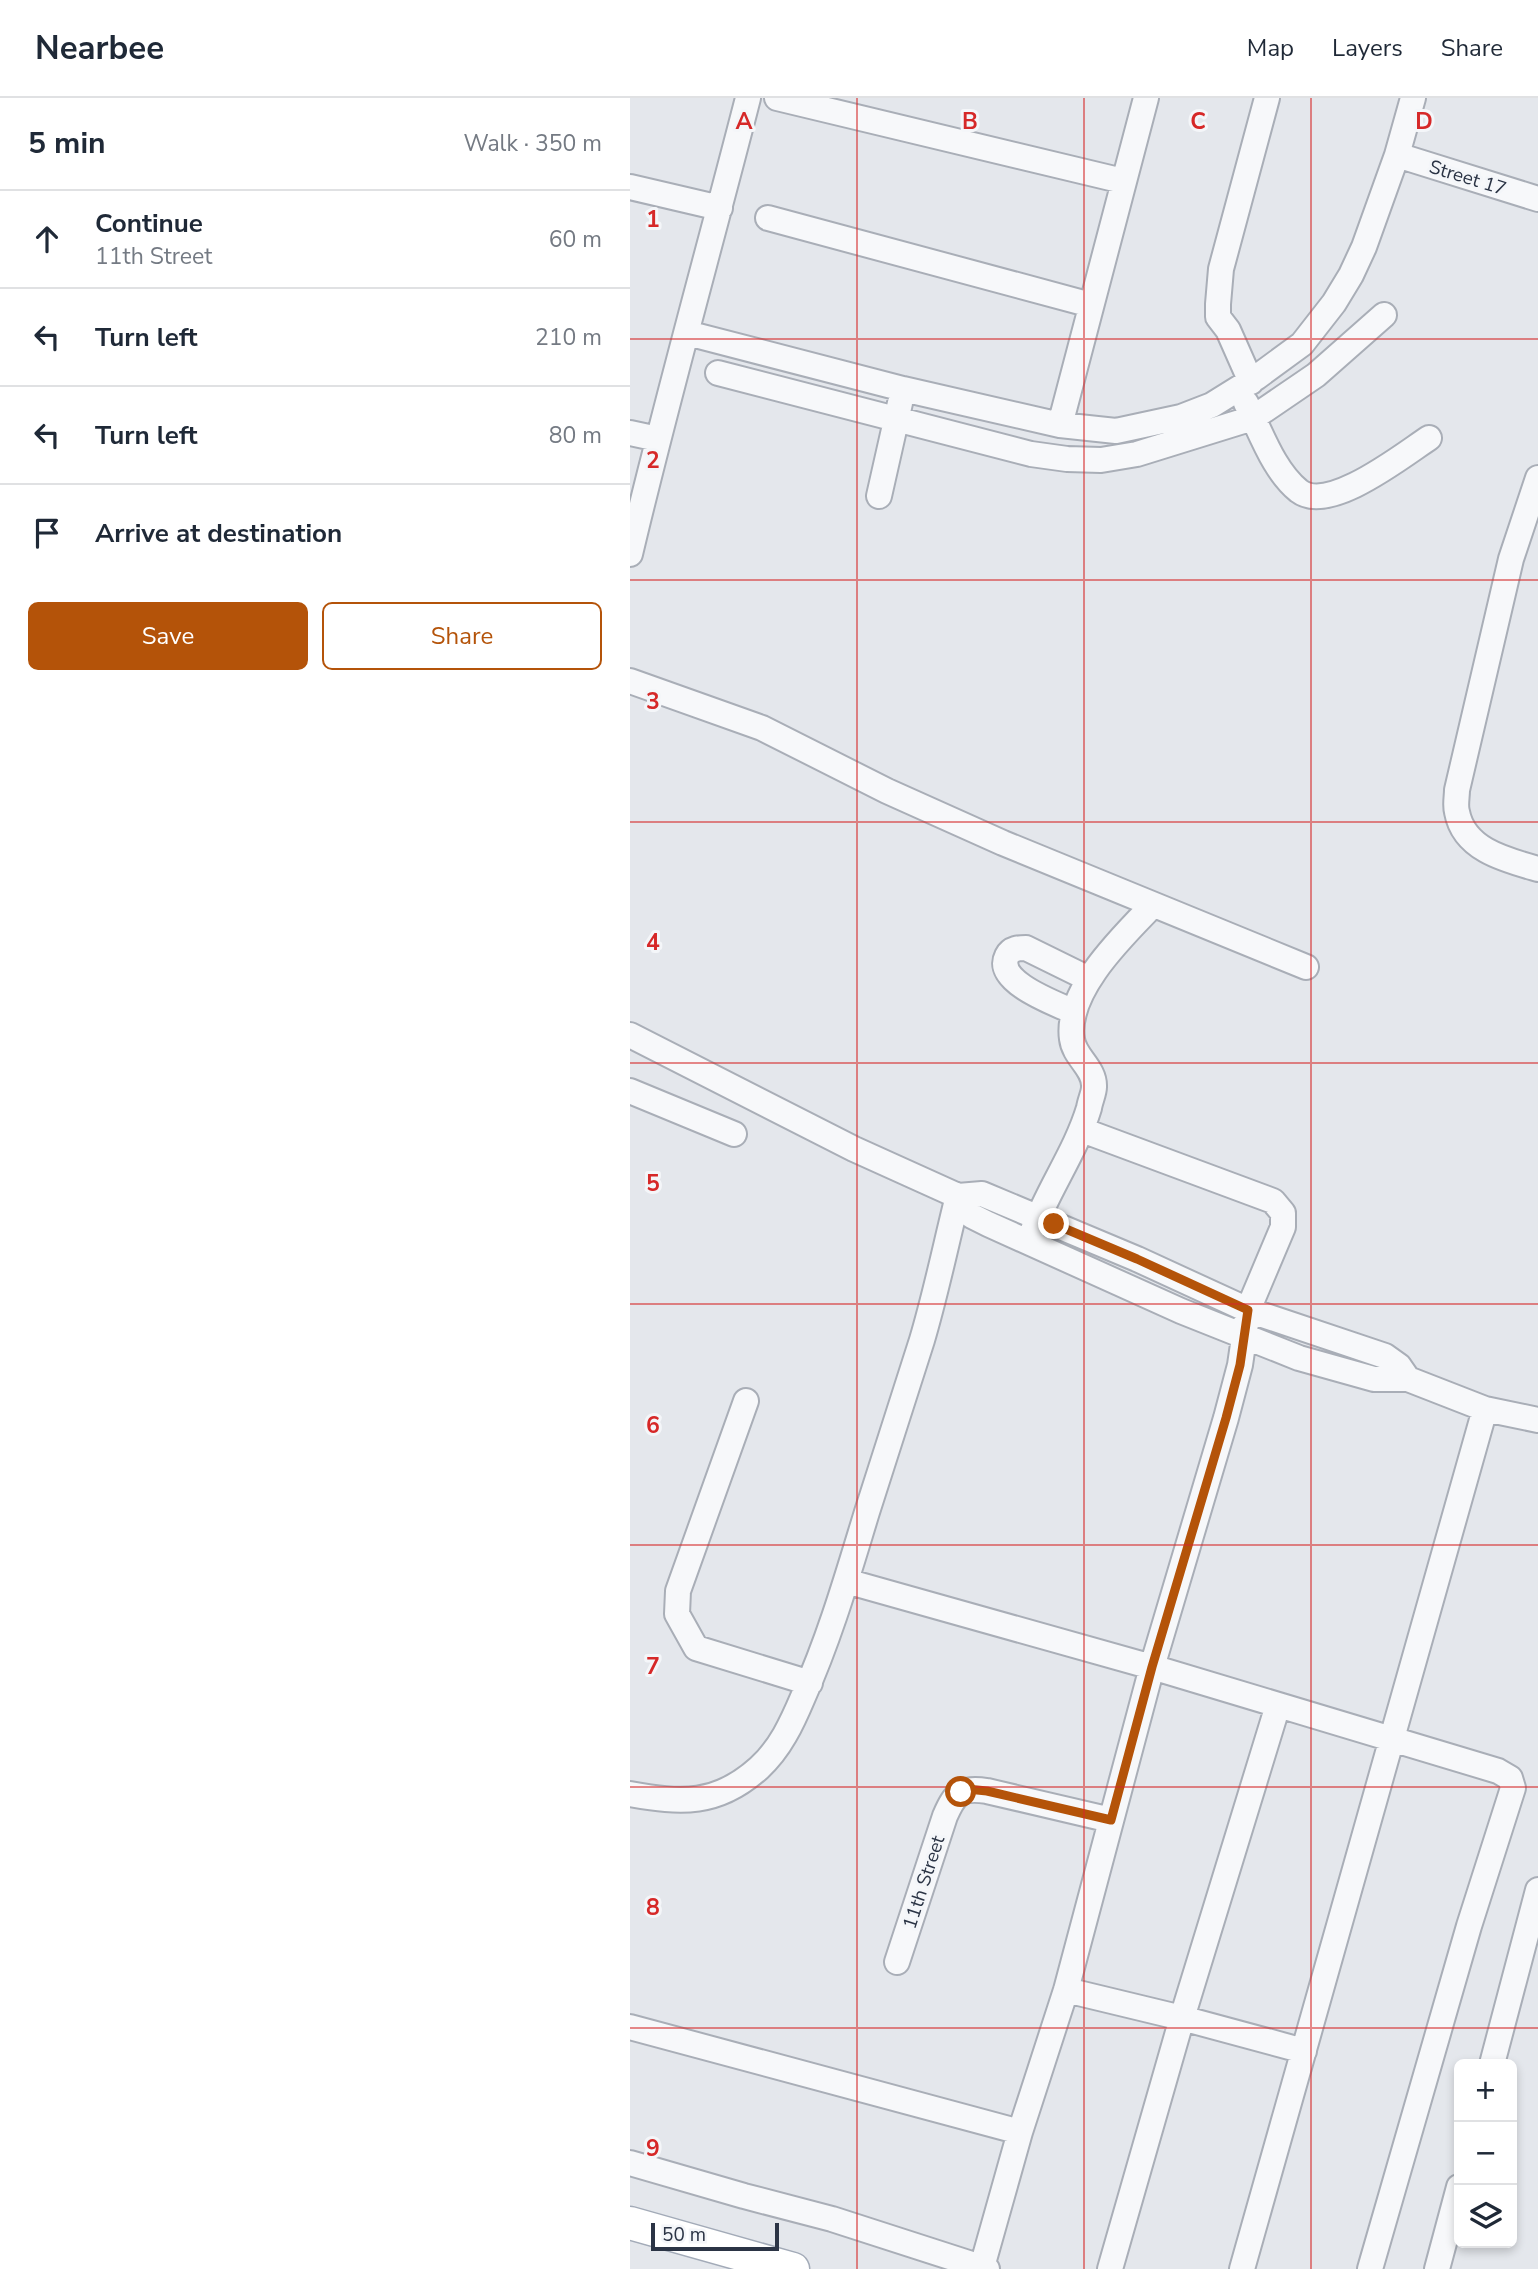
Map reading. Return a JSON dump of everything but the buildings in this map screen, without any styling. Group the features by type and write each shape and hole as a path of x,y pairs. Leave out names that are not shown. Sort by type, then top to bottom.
{"main road":[{"path":"630,2223 793,2269"}],"street":[{"path":"630,554 657,439 748,98"},
{"path":"777,98 1123,181"},
{"path":"1060,425 1146,98"},
{"path":"1267,98 1221,269 1217,304 1218,317 1228,330 1253,418 1280,469 1301,493 1315,497 1359,484 1429,438"},
{"path":"687,333 903,389 1060,425 1116,431 1181,417 1245,386 1301,344 1334,303 1364,247 1397,155 1413,98"},
{"name":"Street 17","path":"1397,155 1538,199"},
{"path":"630,187 720,208"},
{"path":"768,218 1091,304"},
{"path":"719,373 1031,454 1101,460 1138,454 1253,418 1316,375 1384,315"},
{"path":"879,496 903,389"},
{"path":"630,433 657,439"},
{"path":"1538,478 1511,559 1457,790 1457,812 1465,830 1480,847 1497,858 1538,869"},
{"path":"630,681 762,728 945,817 1306,967"},
{"path":"1028,1244 1038,1217 1082,1130 1094,1087 1093,1075 1072,1040 1074,1012 1089,979 1107,953 1153,905"},
{"path":"1074,1012 1020,986 1005,965 1006,957 1010,950 1026,948 1089,979"},
{"path":"630,1035 854,1149 958,1196 982,1194 1137,1259 1248,1310 1384,1356 1399,1366 1408,1379"},
{"path":"630,1091 734,1134"},
{"path":"630,2163 832,2219 985,2268 1020,2132 1066,1990 1152,1667 1226,1418 1240,1365 1248,1310 1283,1227 1284,1218 1278,1205 1258,1195 1082,1130"},
{"path":"958,1196 972,1216 1028,1244 1243,1337 1356,1376 1408,1379 1485,1409 1538,1420"},
{"path":"630,1794 668,1801 698,1800 733,1788 760,1767 779,1746 810,1683 846,1581 922,1337 958,1196"},
{"path":"747,1401 678,1591 677,1614 696,1648 810,1683"},
{"path":"1242,2269 1485,1409"},
{"path":"846,1581 1152,1667 1498,1771 1510,1778 1513,1788 1469,1926 1370,2269"},
{"path":"1110,2269 1182,2018 1278,1705"},
{"name":"11th Street","path":"897,1962 945,1816 951,1803 961,1792 967,1789 987,1791 1111,1820"},
{"path":"1493,2059 1538,1890"},
{"path":"1066,1990 1304,2051"},
{"path":"630,2026 1020,2132"},
{"path":"1437,2269 1454,2206"}],"route":[{"path":"961,1792 967,1789 987,1791 1111,1820 1152,1667 1240,1365 1248,1310 1054,1224"}]}
